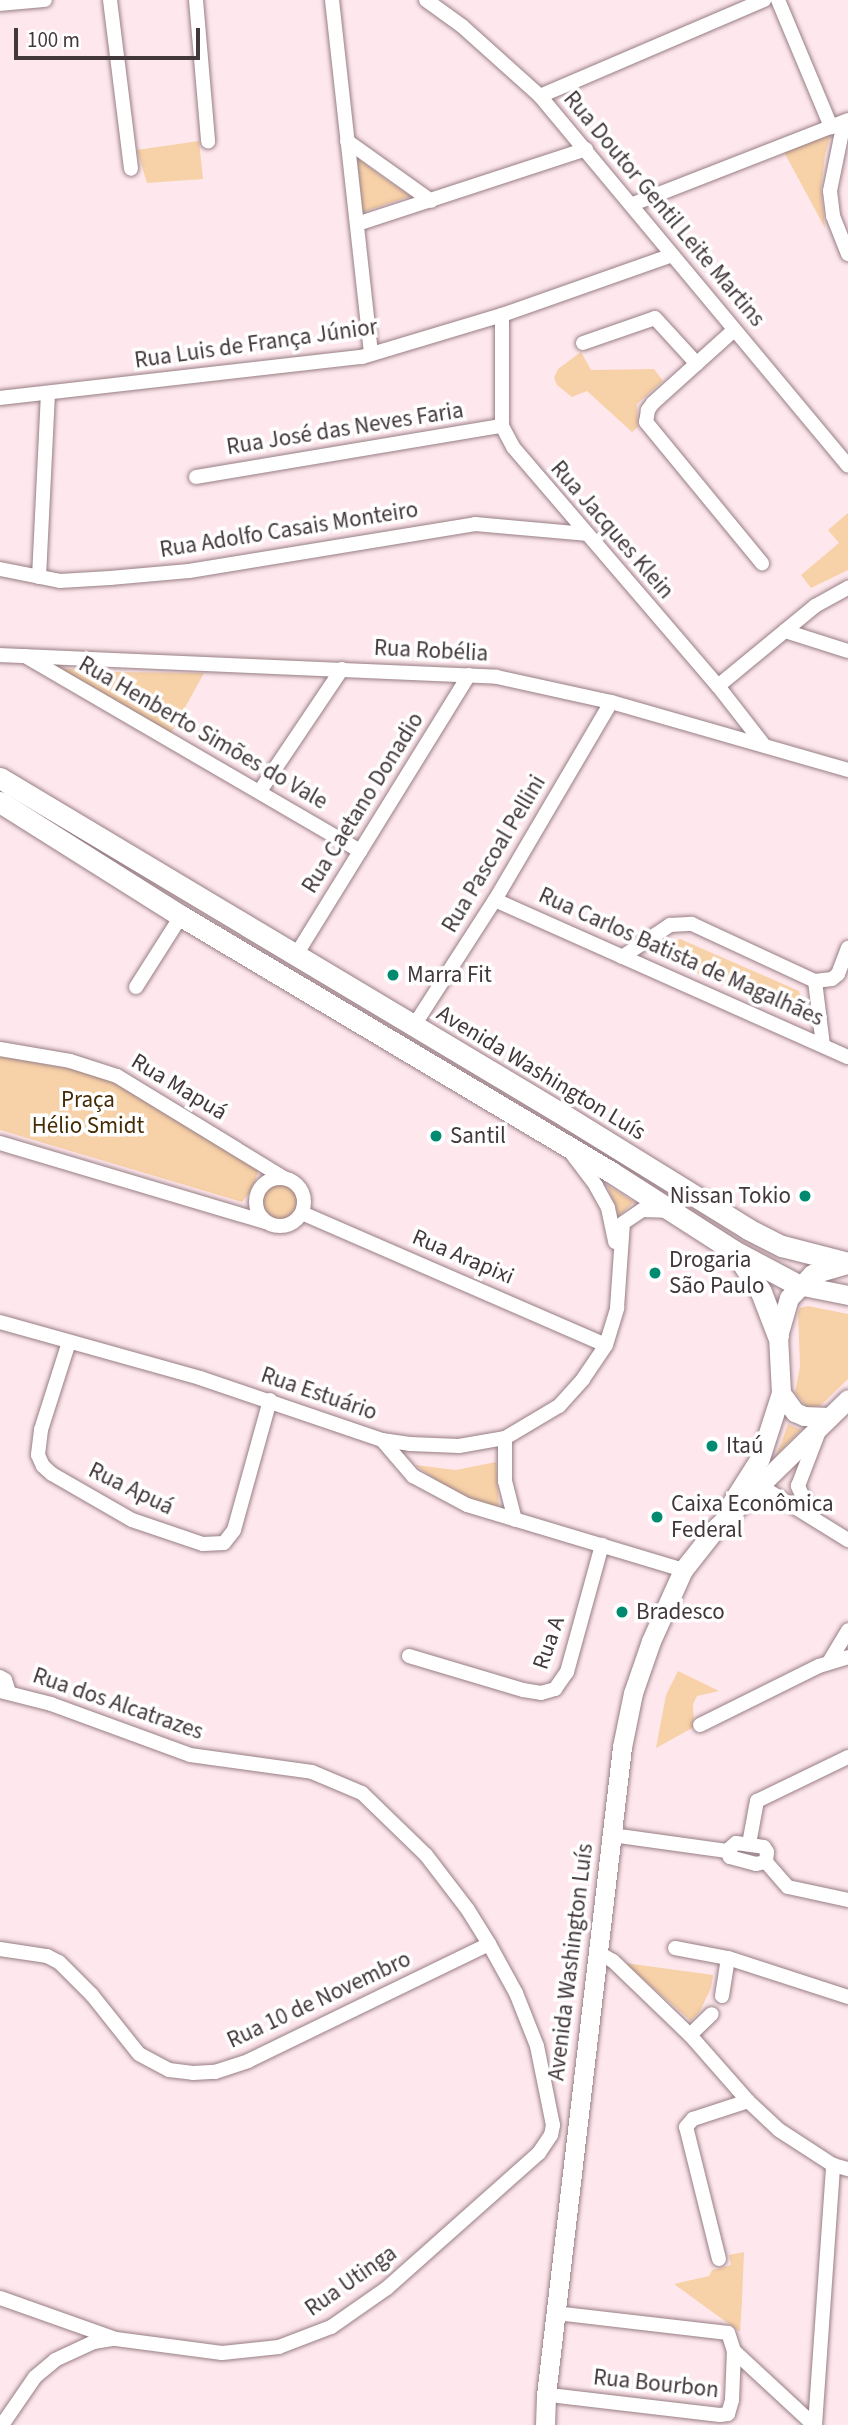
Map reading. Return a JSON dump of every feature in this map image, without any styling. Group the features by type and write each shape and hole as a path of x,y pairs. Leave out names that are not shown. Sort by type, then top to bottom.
{"highway":[{"name":"Avenida Washington Luís","path":"0,778 412,1027 567,1117 748,1229 782,1246 848,1264"},
{"path":"0,802 181,916 561,1143 734,1251 798,1285"},
{"path":"734,1251 754,1278 778,1336"}],"main road":[{"path":"798,1285 822,1269 848,1264"},
{"path":"798,1285 848,1295"},
{"name":"Avenida Washington Luís","path":"545,2425 546,2395 622,1747 632,1693 683,1570 717,1527 760,1458 781,1393 778,1336 783,1312 798,1285"},
{"path":"781,1393 795,1412 826,1421"},
{"name":"Avenida Washington Luís","path":"717,1527 848,1399"}],"street":[{"path":"0,5 46,0"},
{"path":"110,0 131,169"},
{"path":"197,0 208,141"},
{"path":"332,0 371,354"},
{"name":"Rua Doutor Gentil Leite Martins","path":"428,0 462,26 540,96 633,204 672,255 848,466"},
{"path":"540,96 764,0"},
{"path":"778,0 841,123 830,191 833,216 848,254"},
{"path":"633,204 841,123"},
{"path":"347,141 431,201"},
{"path":"357,224 586,149"},
{"name":"Rua Luis de França Júnior","path":"0,398 337,361 371,354 502,315 672,255"},
{"path":"502,315 502,426"},
{"path":"583,342 655,318 697,364"},
{"path":"734,330 648,410 646,422 762,563"},
{"path":"39,577 48,393"},
{"name":"Rua José das Neves Faria","path":"196,477 502,426"},
{"name":"Rua Jacques Klein","path":"502,426 526,465 718,686 764,745"},
{"name":"Rua Adolfo Casais Monteiro","path":"0,569 60,581 189,571 475,524 586,534"},
{"path":"718,686 815,606 848,588"},
{"path":"785,631 848,651"},
{"name":"Rua Robélia","path":"0,655 497,677 611,702 848,770"},
{"name":"Rua Henberto Simões do Vale","path":"24,655 121,715 260,791 360,851"},
{"path":"260,791 342,669"},
{"name":"Rua Caetano Donadio","path":"296,955 469,675"},
{"name":"Rua Pascoal Pellini","path":"412,1027 495,900 611,702"},
{"name":"Rua Carlos Batista de Magalhães","path":"495,900 848,1057"},
{"path":"136,987 181,916"},
{"path":"622,957 670,925 686,923 815,981 832,979 838,974 848,948"},
{"path":"815,981 823,1045"},
{"name":"Rua Mapuá","path":"0,1049 70,1061 117,1076 284,1178"},
{"path":"0,1143 265,1222 286,1226 302,1213 302,1191 284,1178 268,1181 258,1192 256,1208 265,1222"},
{"path":"561,1143 583,1166 608,1208 618,1261"},
{"path":"382,1440 435,1446 505,1438 559,1406 606,1345 617,1308 620,1233 629,1216 642,1210 671,1212"},
{"name":"Rua Arapixi","path":"302,1213 606,1345"},
{"name":"Rua Estuário","path":"0,1322 270,1401 382,1440 413,1476 439,1492 515,1520 683,1570"},
{"name":"Rua Apuá","path":"69,1342 41,1430 38,1455 43,1466 52,1474 132,1520 203,1544 224,1543 234,1530 270,1401"},
{"path":"812,1516 803,1503 798,1486 826,1421"},
{"path":"505,1438 505,1481 515,1520"},
{"path":"759,1485 848,1540"},
{"name":"Rua A","path":"409,1656 523,1690 541,1693 555,1689 567,1672 602,1545"},
{"path":"828,1662 848,1630"},
{"path":"700,1725 828,1662 848,1657"},
{"name":"Rua dos Alcatrazes","path":"0,1677 5,1680 4,1691 190,1755 303,1770 348,1785 383,1811 426,1855 468,1910 516,1993 537,2046 553,2125"},
{"path":"749,1844 757,1801 848,1757"},
{"path":"612,1835 727,1851 736,1860 761,1864 766,1862"},
{"path":"727,1851 736,1843 766,1849 766,1862 788,1887 848,1900"},
{"name":"Rua 10 de Novembro","path":"0,1949 47,1956 59,1962 80,1982 139,2054 169,2070 192,2073 215,2072 248,2061 489,1944"},
{"path":"675,1948 728,1958 848,1997"},
{"path":"599,1953 614,1961 690,2035 748,2101 779,2130 833,2165 848,2169"},
{"path":"722,1996 728,1958"},
{"path":"690,2035 712,2014"},
{"path":"719,2259 686,2127 693,2119 748,2101"},
{"name":"Rua Utinga","path":"0,2298 116,2339 195,2350 247,2352 279,2347 331,2327 387,2288 539,2152 551,2135 553,2125"},
{"path":"814,2425 833,2165"},
{"path":"563,2314 721,2331 730,2336 734,2351 814,2425"},
{"path":"2,2425 35,2377 55,2360 94,2342 116,2339"},
{"name":"Rua Bourbon","path":"558,2396 724,2415 731,2410 734,2351"}],"green space":[{"path":"831,134 825,155 821,190 825,228 784,152"},
{"path":"199,141 203,179 147,183 137,150"},
{"path":"357,158 385,179 411,196 363,212"},
{"path":"581,352 591,370 654,369 663,381 637,404 638,427 632,432 587,391 572,397 557,385 554,378 558,369"},
{"path":"848,513 848,570 811,588 801,575 839,543 828,530"},
{"path":"57,668 110,672 204,673 171,733"},
{"path":"680,939 799,991 807,1020 658,956 658,952"},
{"name":"Praça Hélio Smidt","path":"0,1056 104,1075 260,1167 253,1188 242,1202 0,1130"},
{"path":"281,1183 294,1188 299,1201 294,1214 281,1219 268,1214 263,1201 268,1188"},
{"path":"607,1185 634,1202 619,1216"},
{"path":"808,1306 848,1314 848,1379 820,1406 808,1408 795,1393 800,1366 798,1313 800,1308"},
{"path":"788,1424 801,1430 776,1455 782,1441"},
{"path":"496,1462 499,1509 452,1492 415,1465 456,1470"},
{"path":"678,1671 719,1691 697,1696 693,1704 694,1727 656,1748 666,1695"},
{"path":"625,1963 713,1975 711,1988 700,2011 691,2021"},
{"path":"744,2252 740,2332 674,2284 709,2276 712,2270 731,2265 729,2255"}],"place":[{"name":"Marra Fit","path":"393,975"},
{"name":"Santil","path":"436,1136"},
{"name":"Nissan Tokio","path":"805,1196"},
{"name":"Drogaria São Paulo","path":"655,1273"},
{"name":"Itaú","path":"712,1446"},
{"name":"Caixa Econômica Federal","path":"657,1517"},
{"name":"Bradesco","path":"622,1612"}]}
